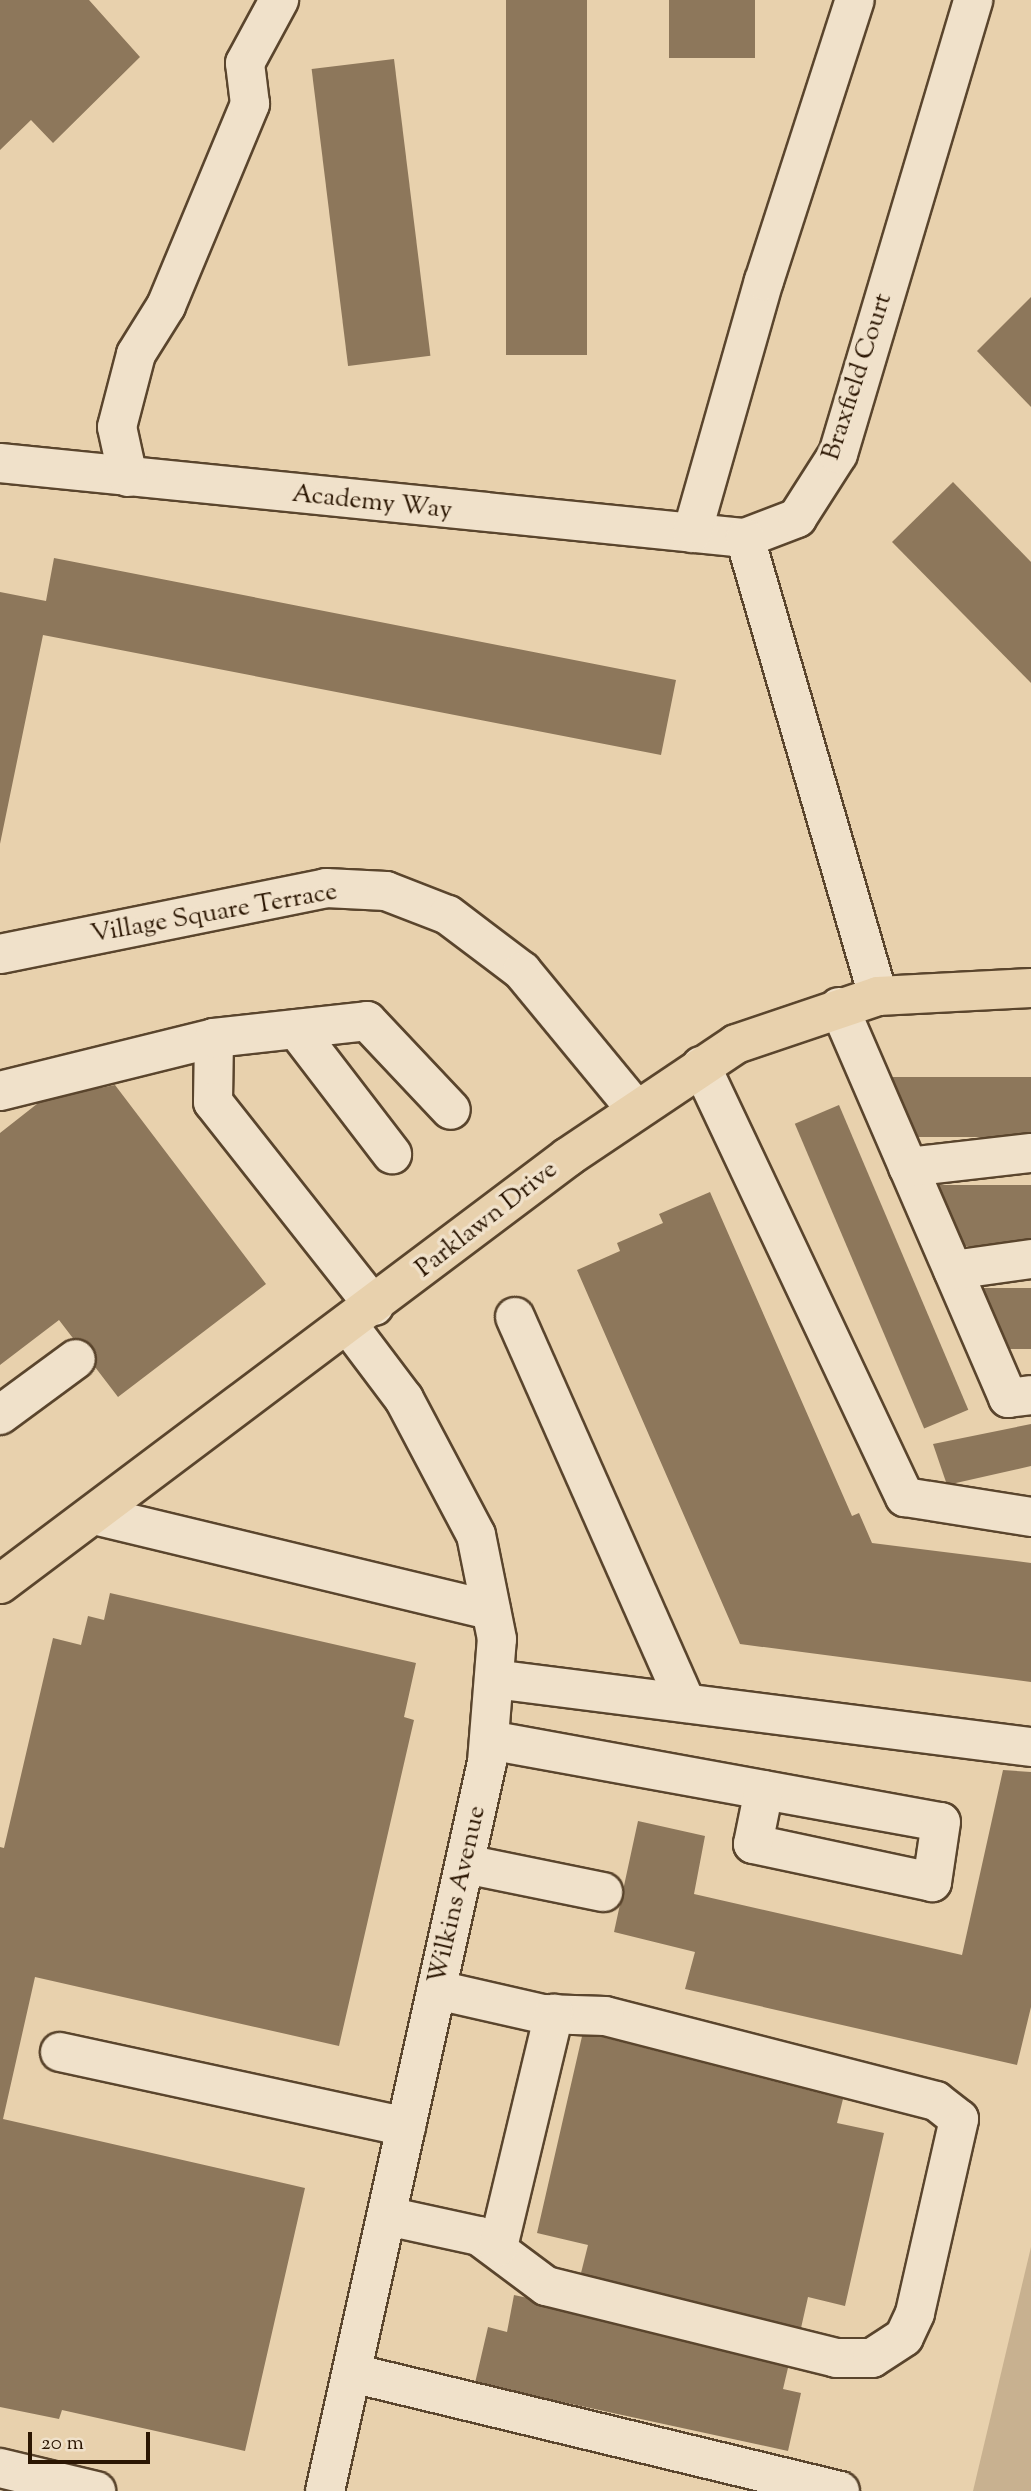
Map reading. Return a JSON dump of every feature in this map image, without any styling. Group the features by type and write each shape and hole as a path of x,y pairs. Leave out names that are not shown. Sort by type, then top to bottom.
{"main road":[{"name":"Parklawn Drive","path":"0,1584 635,1108 736,1044 878,996 1031,988"}],"street":[{"path":"128,477 117,427 136,354 166,306 250,104 245,63 279,0"},
{"path":"692,533 764,281 855,0"},
{"name":"Braxfield Court","path":"745,538 797,518 838,454 973,0"},
{"name":"Academy Way","path":"0,463 745,538"},
{"path":"745,538 878,996"},
{"name":"Village Square Terrace","path":"0,954 326,888 386,891 448,915 522,971 635,1108"},
{"path":"839,1007 1009,1398 1031,1395"},
{"path":"0,1091 214,1038 367,1021 451,1110"},
{"path":"296,1029 392,1154"},
{"name":"Wilkins Avenue","path":"214,1038 213,1102 361,1316 476,1535 497,1639 489,1740 465,1864 325,2491"},
{"path":"701,1066 905,1497 1031,1517"},
{"path":"908,1167 1031,1153"},
{"path":"953,1270 1031,1259"},
{"path":"515,1317 686,1703"},
{"path":"0,1415 76,1359"},
{"path":"94,1515 491,1610"},
{"path":"494,1679 1031,1746"},
{"path":"489,1740 764,1790"},
{"path":"465,1864 603,1892"},
{"path":"387,2216 464,2229 498,2247 525,2276 545,2286 836,2358 872,2358 904,2337 915,2313 959,2119 954,2112 936,2101 605,2016 554,2014 437,1990"},
{"path":"498,2247 554,2014"},
{"path":"60,2052 406,2127"},
{"path":"352,2372 839,2491"},
{"path":"0,2468 96,2491"}],"shaded area":[{"path":"1031,2247 1031,2491 973,2491"}],"building":[{"path":"0,0 89,0 140,57 53,143 31,120 0,150"},
{"path":"506,0 587,0 587,355 506,355"},
{"path":"669,0 755,0 755,58 669,58"},
{"path":"394,59 430,356 348,366 312,69"},
{"path":"1031,297 1031,407 977,351"},
{"path":"953,482 1031,562 1031,683 892,542"},
{"path":"54,558 676,680 661,755 43,635 0,844 0,592 46,601"},
{"path":"893,1077 1031,1077 1031,1137 893,1137"},
{"path":"115,1085 266,1284 118,1397 59,1320 0,1365 0,1133 42,1100"},
{"path":"839,1105 968,1410 924,1428 795,1124"},
{"path":"934,1185 1031,1185 1031,1246 934,1246"},
{"path":"710,1192 852,1516 859,1513 872,1543 1031,1563 1031,1682 740,1644 577,1270 620,1251 617,1243 663,1223 659,1214"},
{"path":"976,1288 1031,1288 1031,1349 990,1349"},
{"path":"1031,1424 1031,1466 947,1485 933,1444"},
{"path":"110,1593 416,1663 404,1717 414,1720 339,2046 35,1977 3,2119 305,2188 245,2451 62,2410 59,2419 0,2407 0,1847 4,1848 53,1638 81,1645 88,1616 104,1620"},
{"path":"1003,1770 1031,1772 1031,2007 1017,2065 685,1989 695,1952 614,1932 638,1821 705,1836 694,1894 962,1955"},
{"path":"583,2032 843,2099 837,2123 884,2133 845,2306 808,2297 799,2337 577,2289 588,2245 537,2233"},
{"path":"514,2295 791,2355 783,2389 801,2393 788,2451 475,2383 488,2327 507,2332"}]}
